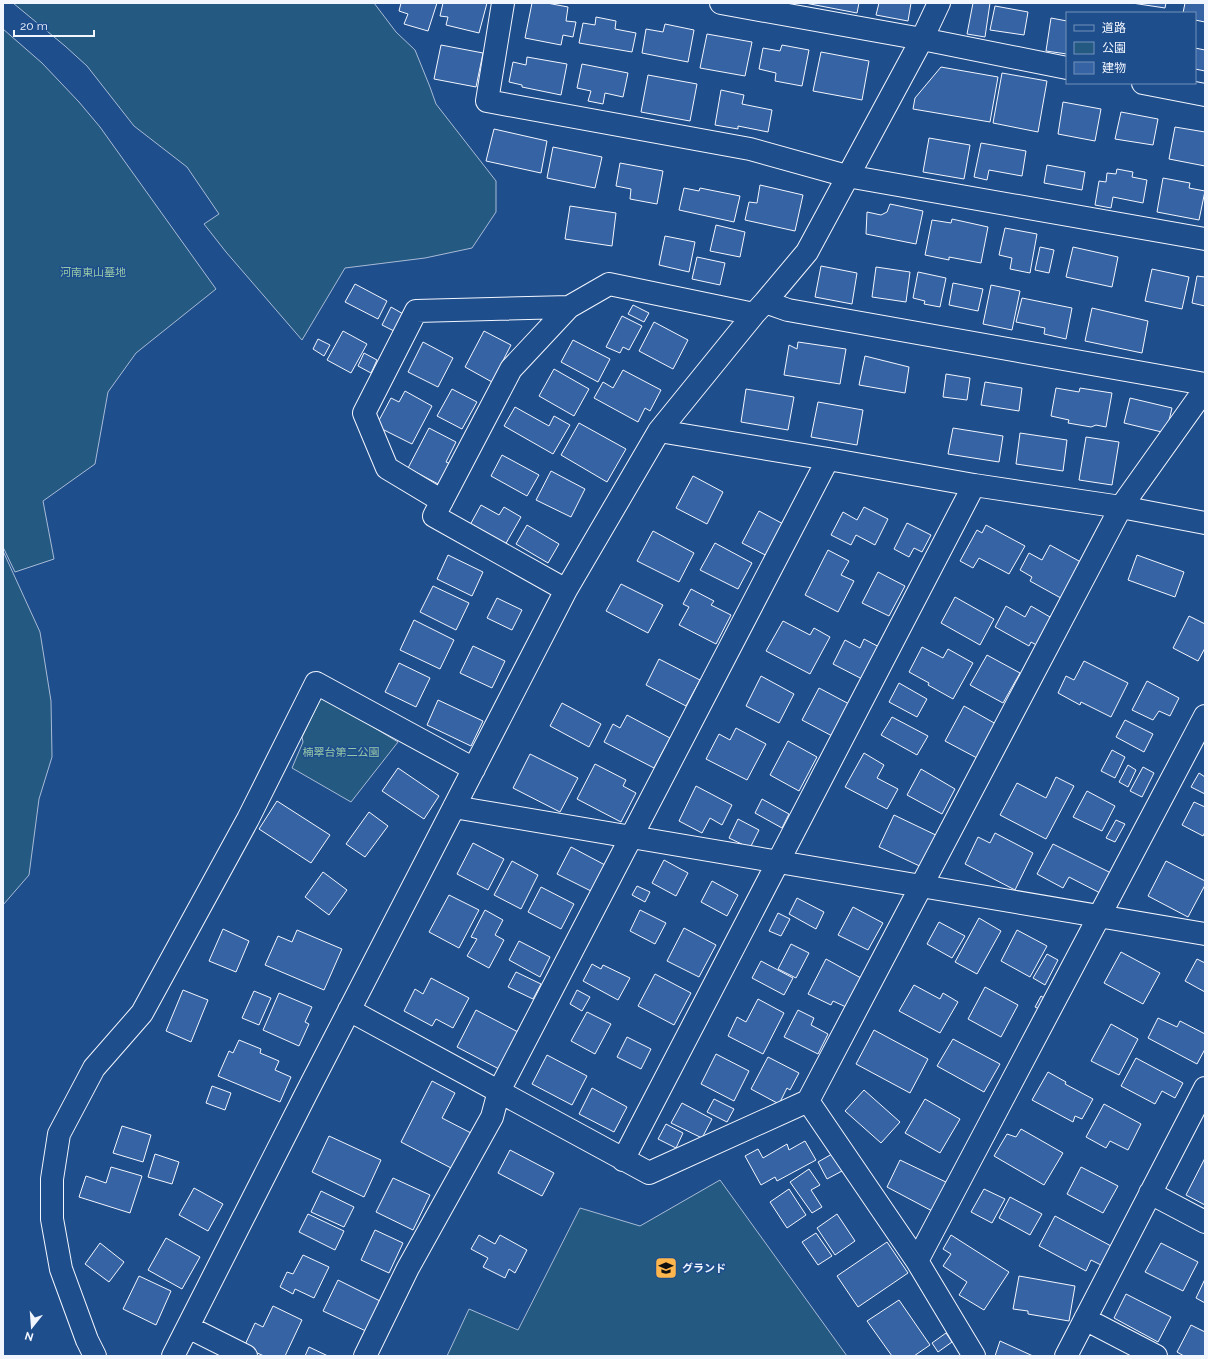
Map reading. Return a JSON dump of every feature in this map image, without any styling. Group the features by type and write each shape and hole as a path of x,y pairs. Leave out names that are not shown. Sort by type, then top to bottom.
{"street":[{"path":"503,3 487,101 750,149 847,176 1205,239"},
{"path":"721,3 922,39 1066,68"},
{"path":"172,1356 566,590 659,431 807,252 922,39 938,3"},
{"path":"1148,84 1205,95"},
{"path":"566,590 434,516 511,369 569,307 609,284 760,308 788,310 1205,384"},
{"path":"442,501 387,468 364,413 416,311 569,307"},
{"path":"349,1010 649,1173 808,1101 1121,507 1205,389"},
{"path":"659,431 974,485 1121,507 1205,523"},
{"path":"365,1356 408,1268 492,1117 499,1091 828,459"},
{"path":"623,1160 974,485"},
{"path":"95,1356 87,1340 61,1269 52,1219 52,1179 59,1134 94,1068 142,1012 248,819 316,683 474,769"},
{"path":"918,1261 1205,716"},
{"path":"454,807 1205,934"},
{"path":"1066,1356 1205,1088"},
{"path":"808,1101 918,1261 974,1356"},
{"path":"1150,1193 1205,1222"},
{"path":"1085,1319 1156,1356"},
{"path":"188,1327 246,1356"}],"green space":[{"path":"13,3 374,3 396,32 415,50 436,104 496,181 496,212 472,248 425,258 345,268 302,340 226,252 204,224 219,214 187,167 134,126 87,66"},
{"name":"河南東山墓地","path":"3,29 42,63 79,102 100,127 216,289 136,353 108,392 95,464 43,501 54,559 15,572 3,547"},
{"path":"3,551 40,632 51,701 52,757 39,799 29,875 3,905"},
{"name":"楠翠台第二公園","path":"322,696 398,742 351,802 292,768 303,742 302,737"},
{"name":"グランド","path":"720,1180 847,1356 447,1356 469,1309 518,1330 580,1208 640,1226"}],"building":[{"path":"401,3 437,3 428,31 404,24 408,14 399,11"},
{"path":"443,3 487,3 479,33 446,25 448,17 440,16"},
{"path":"532,3 547,3 568,7 566,21 576,22 573,37 563,35 561,45 525,38"},
{"path":"805,3 859,3 857,13"},
{"path":"879,3 911,3 908,21 876,15"},
{"path":"973,3 990,3 985,37 967,34"},
{"path":"1132,3 1166,3 1165,8"},
{"path":"1185,3 1205,3 1205,22 1196,20 1196,12 1183,12"},
{"path":"995,6 1028,12 1024,35 990,30"},
{"path":"596,17 616,21 615,29 636,33 632,52 579,43 583,23 595,25"},
{"path":"1051,18 1066,21 1066,54 1046,51"},
{"path":"665,24 694,30 688,62 642,53 646,29 663,32"},
{"path":"707,34 752,42 745,76 700,68"},
{"path":"441,45 483,53 476,87 434,79"},
{"path":"782,45 809,50 802,86 775,81 776,73 759,69 763,48 780,51"},
{"path":"1196,48 1205,50 1205,71 1196,69"},
{"path":"821,52 869,61 862,100 813,91"},
{"path":"527,57 567,64 561,95 522,87 522,85 509,82 513,62 526,65"},
{"path":"582,64 628,73 623,97 605,93 603,104 588,101 591,91 577,88"},
{"path":"941,67 998,77 990,122 913,109 915,98"},
{"path":"1002,73 1047,81 1038,132 993,123"},
{"path":"648,75 697,84 690,121 641,112"},
{"path":"721,90 744,95 742,104 772,110 768,132 738,126 738,129 715,125"},
{"path":"1063,102 1101,109 1095,141 1058,134"},
{"path":"1121,112 1158,119 1153,145 1115,139"},
{"path":"1175,127 1205,132 1205,166 1169,159"},
{"path":"494,129 547,141 541,173 486,161"},
{"path":"929,138 970,145 964,179 923,172"},
{"path":"981,143 1026,151 1022,176 989,170 987,180 974,177"},
{"path":"553,147 602,157 595,188 547,178"},
{"path":"620,163 663,171 657,204 630,199 631,189 616,186"},
{"path":"1047,165 1085,172 1082,190 1044,183"},
{"path":"1117,169 1133,172 1132,177 1147,180 1143,203 1113,197 1111,208 1095,205 1099,181 1106,182 1107,173 1116,174"},
{"path":"1163,178 1190,183 1189,188 1205,191 1199,220 1157,212"},
{"path":"760,185 803,195 795,231 745,220 749,202 757,203"},
{"path":"684,188 699,191 700,188 740,196 734,222 679,210"},
{"path":"890,204 923,211 916,244 866,234 867,212 881,215 887,212"},
{"path":"570,206 616,213 612,246 565,239"},
{"path":"952,219 988,227 981,263 949,257 949,260 925,255 932,220 951,223"},
{"path":"716,225 745,232 740,257 710,251"},
{"path":"1005,228 1037,234 1030,273 1010,269 1012,258 999,255"},
{"path":"665,236 695,242 689,272 659,265"},
{"path":"1040,247 1054,250 1049,273 1035,270"},
{"path":"1073,247 1118,257 1112,287 1066,277"},
{"path":"697,257 725,263 720,285 692,279"},
{"path":"821,266 857,273 852,304 815,297"},
{"path":"876,267 910,272 906,302 872,297"},
{"path":"1152,269 1189,277 1182,309 1145,301"},
{"path":"918,272 946,278 940,307 924,304 925,301 913,298"},
{"path":"1197,276 1205,277 1205,306 1192,303"},
{"path":"953,283 983,289 978,311 949,305"},
{"path":"355,284 387,301 378,319 345,302"},
{"path":"991,285 1020,291 1012,330 983,324"},
{"path":"1022,298 1072,308 1066,339 1044,334 1045,328 1016,322"},
{"path":"633,305 649,313 644,322 628,314"},
{"path":"391,307 405,315 396,332 382,325"},
{"path":"1092,308 1148,321 1142,353 1085,341"},
{"path":"622,316 642,326 629,350 623,347 620,353 606,347"},
{"path":"654,322 688,340 673,369 639,351"},
{"path":"343,331 367,344 351,373 327,360"},
{"path":"484,331 511,345 492,382 465,367"},
{"path":"318,339 330,345 324,356 313,349"},
{"path":"573,340 610,359 598,382 561,362"},
{"path":"423,342 453,358 438,387 408,372"},
{"path":"798,342 846,349 840,384 784,375 789,345 797,349"},
{"path":"364,353 377,360 371,373 358,366"},
{"path":"865,356 909,367 905,393 859,385"},
{"path":"554,369 589,389 574,416 539,396"},
{"path":"623,370 661,390 650,411 645,408 638,422 594,398 603,382 613,388"},
{"path":"946,374 970,378 967,400 943,397"},
{"path":"985,382 1022,388 1019,411 981,405"},
{"path":"1056,388 1079,392 1080,388 1112,393 1106,427 1096,425 1091,427 1068,423 1069,420 1051,416"},
{"path":"452,389 477,402 462,429 437,416"},
{"path":"746,389 794,397 788,430 741,422"},
{"path":"405,391 432,406 412,444 376,426 391,398 399,402"},
{"path":"1130,398 1172,408 1166,433 1124,423"},
{"path":"818,402 863,410 857,445 811,437"},
{"path":"515,407 549,426 554,416 570,425 553,454 504,426"},
{"path":"579,423 626,449 607,482 561,455"},
{"path":"429,428 456,442 446,462 451,464 440,485 408,468"},
{"path":"953,428 1003,436 999,462 948,454"},
{"path":"1020,433 1067,440 1063,471 1016,464"},
{"path":"1086,437 1119,442 1112,485 1079,480"},
{"path":"502,455 539,475 527,496 491,476"},
{"path":"551,471 585,489 571,517 536,500"},
{"path":"693,476 723,492 707,524 676,508"},
{"path":"481,505 499,515 504,507 521,517 505,545 470,525"},
{"path":"864,507 888,519 875,545 856,535 851,545 831,535 843,512 857,520"},
{"path":"759,511 787,526 771,558 742,543"},
{"path":"907,523 931,535 922,552 914,548 909,557 894,549"},
{"path":"527,525 559,544 548,563 516,544"},
{"path":"986,525 1025,546 1009,574 979,558 973,568 960,561 977,530 982,533"},
{"path":"653,531 694,553 679,582 637,561"},
{"path":"715,543 752,563 738,589 700,570"},
{"path":"1050,545 1088,566 1068,602 1030,581 1032,577 1020,570 1029,553 1042,560"},
{"path":"828,550 849,561 841,575 854,581 838,612 805,595"},
{"path":"448,555 483,572 472,596 437,579"},
{"path":"1137,555 1184,572 1175,597 1128,580"},
{"path":"878,572 905,586 889,616 862,603"},
{"path":"621,584 663,605 648,633 606,611"},
{"path":"433,586 469,603 456,630 420,612"},
{"path":"691,589 714,601 711,605 731,615 716,644 679,625 689,607 683,604"},
{"path":"955,597 994,619 980,645 941,623"},
{"path":"497,598 522,610 512,630 487,618"},
{"path":"1006,606 1025,617 1031,606 1057,621 1042,648 1031,642 1029,646 995,627"},
{"path":"1189,616 1205,624 1205,648 1198,661 1173,648"},
{"path":"414,620 454,640 440,669 400,650"},
{"path":"783,621 810,635 814,628 830,637 810,674 766,651"},
{"path":"864,639 883,649 866,681 833,664 845,640 860,648"},
{"path":"473,646 505,661 492,688 460,673"},
{"path":"922,647 943,658 948,649 973,663 953,699 909,672"},
{"path":"987,655 1020,673 1003,703 970,685"},
{"path":"659,659 700,680 686,706 646,685"},
{"path":"1084,661 1128,683 1111,717 1081,702 1080,705 1058,693 1066,676 1074,680"},
{"path":"399,663 430,678 416,707 385,692"},
{"path":"761,676 794,694 779,723 746,706"},
{"path":"1147,681 1179,698 1170,716 1159,711 1153,720 1132,710"},
{"path":"899,683 927,699 917,717 889,702"},
{"path":"819,688 851,705 834,737 802,720"},
{"path":"438,700 483,721 471,746 427,725"},
{"path":"562,703 601,724 589,747 550,726"},
{"path":"964,706 996,724 977,758 945,741"},
{"path":"627,715 670,738 654,768 604,742 613,724 620,728"},
{"path":"892,717 928,736 917,755 881,735"},
{"path":"1125,720 1153,734 1144,752 1116,737"},
{"path":"736,728 766,744 747,780 706,759 719,734 730,740"},
{"path":"788,741 817,757 799,791 770,775"},
{"path":"1112,750 1125,757 1115,778 1101,771"},
{"path":"864,753 884,765 877,778 898,789 887,809 845,787"},
{"path":"530,754 578,778 560,812 513,788"},
{"path":"595,764 626,780 623,786 636,793 621,822 577,799"},
{"path":"1128,765 1136,770 1128,787 1119,782"},
{"path":"1143,767 1154,773 1142,797 1130,791"},
{"path":"398,768 439,796 424,819 382,791"},
{"path":"921,769 955,789 942,814 907,795"},
{"path":"1199,773 1205,777 1205,794 1191,787"},
{"path":"1056,777 1074,786 1046,839 1000,815 1017,783 1046,798"},
{"path":"696,786 732,805 722,825 710,818 702,833 679,821"},
{"path":"1087,791 1115,806 1102,831 1073,817"},
{"path":"762,799 789,814 782,828 755,813"},
{"path":"277,801 330,835 311,863 259,829"},
{"path":"1194,802 1205,807 1205,832 1203,836 1182,825"},
{"path":"369,812 388,826 365,857 346,844"},
{"path":"894,815 942,838 926,869 879,847"},
{"path":"738,819 759,830 750,848 729,838"},
{"path":"1116,820 1125,824 1115,842 1106,838"},
{"path":"995,833 1033,853 1015,890 965,864 978,837 990,843"},
{"path":"473,843 504,859 488,890 457,874"},
{"path":"1053,844 1115,875 1104,895 1069,877 1063,888 1037,874"},
{"path":"571,847 605,865 591,891 557,874"},
{"path":"664,860 688,873 676,896 652,883"},
{"path":"512,861 538,875 521,909 494,895"},
{"path":"1166,861 1205,881 1205,885 1188,917 1148,896"},
{"path":"323,872 347,890 329,915 305,897"},
{"path":"712,881 738,895 727,916 701,902"},
{"path":"637,886 650,892 645,902 632,895"},
{"path":"541,887 574,904 561,929 528,912"},
{"path":"449,895 479,910 459,948 429,932"},
{"path":"797,898 824,912 816,929 789,914"},
{"path":"853,907 883,923 868,950 838,935"},
{"path":"485,910 503,920 495,935 504,940 489,968 467,956 477,939 471,937"},
{"path":"640,910 666,923 655,944 630,931"},
{"path":"778,913 790,919 781,936 769,931"},
{"path":"979,918 1001,931 977,974 955,962"},
{"path":"939,922 965,936 952,958 927,944"},
{"path":"684,928 716,945 699,977 667,961"},
{"path":"223,929 249,941 236,972 209,961"},
{"path":"297,930 342,949 324,990 265,965 278,936 292,942"},
{"path":"1017,930 1047,946 1030,977 1001,961"},
{"path":"519,941 550,957 540,977 509,960"},
{"path":"791,944 809,953 796,978 778,969"},
{"path":"1121,952 1160,973 1143,1004 1104,983"},
{"path":"1047,954 1058,960 1045,985 1033,978"},
{"path":"826,959 861,978 846,1007 833,1001 831,1005 808,994"},
{"path":"1197,959 1205,963 1205,992 1185,981"},
{"path":"761,961 793,978 784,995 752,978"},
{"path":"592,964 601,969 603,965 630,978 618,1000 583,981"},
{"path":"516,972 541,984 533,999 508,987"},
{"path":"655,974 691,993 674,1025 638,1006"},
{"path":"431,978 469,998 453,1028 436,1019 432,1026 404,1011 415,989 423,994"},
{"path":"914,985 940,999 943,993 958,1002 940,1033 899,1011"},
{"path":"985,987 1018,1005 1001,1037 968,1019"},
{"path":"183,990 208,1000 191,1042 166,1031"},
{"path":"577,990 590,997 582,1011 570,1004"},
{"path":"254,991 271,998 259,1025 242,1018"},
{"path":"279,993 312,1007 305,1022 309,1024 299,1046 263,1030"},
{"path":"1041,996 1052,1003 1047,1013 1035,1007"},
{"path":"758,999 784,1013 763,1054 728,1036 737,1017 746,1022"},
{"path":"476,1010 518,1032 499,1069 457,1047"},
{"path":"798,1010 814,1018 811,1025 828,1034 818,1054 784,1037"},
{"path":"587,1012 611,1024 595,1054 571,1041"},
{"path":"1158,1018 1177,1027 1180,1021 1205,1034 1205,1049 1197,1064 1148,1038"},
{"path":"1111,1024 1138,1039 1119,1075 1091,1061"},
{"path":"874,1030 928,1059 910,1093 856,1064"},
{"path":"627,1037 651,1049 641,1069 617,1057"},
{"path":"953,1039 1000,1064 984,1092 937,1066"},
{"path":"239,1040 261,1049 260,1053 279,1061 275,1070 291,1077 280,1102 218,1076 229,1051 233,1053"},
{"path":"716,1054 749,1071 734,1101 701,1084"},
{"path":"547,1055 587,1076 572,1105 532,1084"},
{"path":"768,1057 799,1073 790,1090 787,1088 779,1104 751,1089"},
{"path":"1136,1058 1183,1083 1175,1098 1162,1091 1155,1104 1121,1086"},
{"path":"1048,1072 1066,1082 1065,1084 1093,1099 1082,1119 1075,1116 1073,1122 1032,1100"},
{"path":"432,1081 455,1093 442,1118 471,1133 453,1169 401,1142"},
{"path":"212,1086 231,1093 225,1110 206,1103"},
{"path":"592,1088 627,1107 614,1132 579,1114"},
{"path":"864,1090 900,1122 881,1143 845,1111"},
{"path":"714,1099 734,1109 727,1122 707,1112"},
{"path":"925,1099 960,1119 940,1153 905,1133"},
{"path":"682,1103 712,1119 702,1138 671,1123"},
{"path":"1104,1104 1141,1124 1128,1150 1110,1141 1106,1148 1086,1137"},
{"path":"666,1124 683,1133 676,1148 658,1139"},
{"path":"122,1126 151,1135 143,1162 113,1153"},
{"path":"1021,1129 1063,1153 1044,1185 994,1156 1007,1134 1016,1137"},
{"path":"329,1136 381,1160 364,1197 312,1172"},
{"path":"805,1141 816,1160 777,1181 775,1177 761,1185 745,1156 758,1149 763,1158 787,1144 789,1150"},
{"path":"510,1150 554,1173 542,1196 498,1173"},
{"path":"155,1154 179,1162 172,1184 148,1177"},
{"path":"832,1154 842,1171 827,1179 818,1162"},
{"path":"1205,1158 1205,1205 1186,1195"},
{"path":"900,1160 950,1184 936,1213 887,1187"},
{"path":"111,1167 142,1176 130,1213 79,1197 86,1176 106,1183"},
{"path":"1081,1167 1118,1186 1103,1213 1067,1194"},
{"path":"809,1169 820,1185 811,1190 822,1207 812,1213 790,1182"},
{"path":"393,1178 430,1195 413,1230 376,1212"},
{"path":"194,1188 223,1204 208,1231 179,1215"},
{"path":"789,1189 806,1215 787,1228 770,1202"},
{"path":"984,1189 1005,1199 992,1223 971,1212"},
{"path":"321,1191 354,1207 344,1227 311,1212"},
{"path":"1010,1197 1042,1214 1030,1235 999,1218"},
{"path":"308,1214 344,1231 335,1250 299,1232"},
{"path":"837,1214 855,1241 835,1255 817,1228"},
{"path":"1055,1216 1111,1246 1101,1265 1091,1260 1086,1271 1039,1246"},
{"path":"375,1230 403,1243 389,1273 361,1260"},
{"path":"816,1233 832,1256 818,1265 802,1242"},
{"path":"479,1235 495,1244 500,1235 527,1250 515,1273 509,1269 505,1278 483,1267 488,1258 471,1249"},
{"path":"951,1235 1009,1272 984,1310 959,1295 967,1282 943,1266 951,1254 943,1249"},
{"path":"166,1238 200,1257 182,1289 148,1270"},
{"path":"887,1242 908,1273 858,1307 837,1276"},
{"path":"100,1243 124,1262 109,1282 85,1264"},
{"path":"1161,1243 1198,1262 1183,1291 1145,1272"},
{"path":"303,1255 329,1267 314,1298 295,1289 293,1294 280,1287 287,1272 293,1274"},
{"path":"139,1276 171,1291 156,1325 123,1309"},
{"path":"1019,1276 1075,1286 1069,1321 1028,1314 1028,1311 1013,1309"},
{"path":"1205,1279 1205,1303 1196,1298"},
{"path":"338,1280 382,1302 368,1332 323,1311"},
{"path":"1126,1294 1171,1317 1158,1342 1114,1318"},
{"path":"899,1300 930,1345 914,1356 892,1356 867,1321"},
{"path":"273,1306 302,1320 285,1356 264,1356 244,1347 255,1323 263,1327"},
{"path":"1191,1325 1205,1332 1205,1356 1184,1356 1177,1352"},
{"path":"946,1333 952,1342 938,1352 932,1343"},
{"path":"1000,1341 1033,1356 995,1356"},
{"path":"309,1347 328,1356 305,1356"}],"place":[{"name":"グランド","path":"666,1268"}]}
